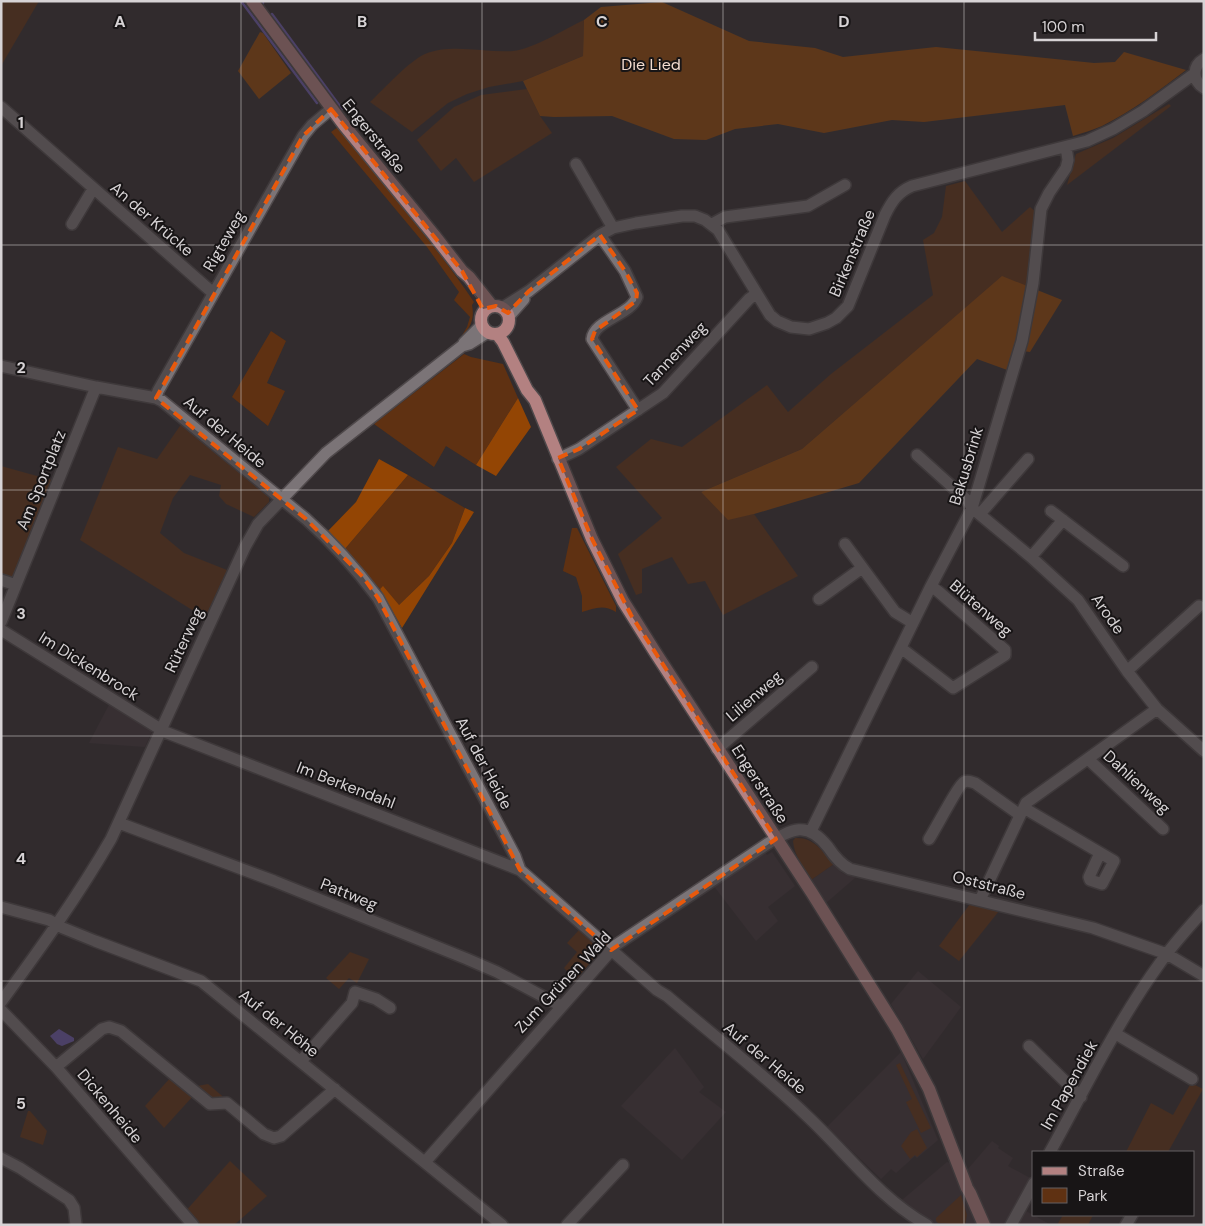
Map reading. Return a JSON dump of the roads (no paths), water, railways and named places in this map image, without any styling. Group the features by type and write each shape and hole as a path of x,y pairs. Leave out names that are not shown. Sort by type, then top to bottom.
{"main road":[{"name":"Engerstraße","path":"252,1 332,109 469,278 495,320 503,342 527,390 532,395 592,539 623,601 867,980 908,1048 929,1089 967,1188 984,1225"},
{"name":"Engerstraße","path":"967,1188 966,1194 976,1225"}],"street":[{"name":"Birkenstraße","path":"712,224 725,241 770,315 791,327 808,329 827,323 836,318 848,306 891,202 904,190 912,186 1087,141 1113,129 1169,93 1194,74 1198,64 1204,59"},
{"path":"1194,74 1201,86"},
{"name":"Birkenstraße","path":"1169,93 1201,86"},
{"name":"An der Krücke","path":"1,107 213,293"},
{"name":"Rigteweg","path":"156,398 158,391 303,136 312,125 332,109"},
{"name":"Bakusbrink","path":"810,831 931,586 976,511 1022,341 1033,283 1041,209 1048,193 1066,168 1068,160 1066,147"},
{"path":"576,164 612,228"},
{"path":"495,320 600,235 612,228 682,216 700,218 712,224 725,217 808,206 845,185"},
{"name":"An der Krücke","path":"72,224 93,189"},
{"path":"600,235 625,271 637,297 633,304 595,331 592,339 638,410"},
{"name":"Tannenweg","path":"558,459 579,449 662,394 749,299 756,294"},
{"name":"Rüterweg","path":"1,1002 57,924 99,860 119,823 160,729 251,534 258,524 326,453 462,346 472,333 495,320"},
{"name":"Auf der Heide","path":"1,366 156,398 162,401 326,537 357,570 378,598 515,856 520,870 611,950 787,1098 846,1153 898,1206 927,1225"},
{"name":"Am Sportplatz","path":"1,622 96,387"},
{"name":"Arode","path":"917,455 976,511 1078,600 1127,671 1157,709 1204,751"},
{"path":"976,511 1028,459"},
{"path":"1051,511 1123,566"},
{"path":"1031,557 1063,520"},
{"path":"845,544 895,612 913,623"},
{"path":"819,599 862,568"},
{"path":"1,580 16,585"},
{"name":"Blütenweg","path":"901,648 953,688 1003,657 1005,650 931,586"},
{"path":"1127,671 1199,606"},
{"name":"Im Dickenbrock","path":"1,630 160,729"},
{"name":"Lilienweg","path":"717,749 812,667"},
{"name":"Dahlienweg","path":"980,900 1026,803 1157,709"},
{"name":"Im Berkendahl","path":"160,729 520,870"},
{"name":"Dahlienweg","path":"1088,759 1163,829"},
{"path":"929,839 941,821 957,788 964,782 969,781 1100,854"},
{"name":"Pattweg","path":"119,823 274,881 468,959 561,1006"},
{"path":"776,838 796,829 810,831"},
{"name":"Oststraße","path":"810,831 823,841 841,863 850,869 1093,928 1167,954 1204,976"},
{"name":"Zum Grünen Wald","path":"426,1162 616,945 776,838"},
{"name":"Auf der Höhe","path":"1,907 49,920 95,941 201,980 502,1225"},
{"name":"Im Papendiek","path":"1051,1151 1116,1034 1154,972 1204,910"},
{"path":"301,1061 352,1003 355,992 376,999 390,1008"},
{"name":"Dickenheide","path":"1,1010 56,1067 193,1225"},
{"path":"56,1067 102,1029 109,1027 121,1031 210,1104 227,1103 264,1134 274,1138 281,1136 335,1089"},
{"name":"Im Papendiek","path":"1116,1034 1192,1079"},
{"path":"1029,1046 1081,1097"},
{"path":"1,1158 69,1200 74,1208 76,1225"},
{"path":"567,1225 623,1166"},
{"path":"1011,1225 1032,1187"}],"waterway":[{"path":"241,1 317,103"},
{"path":"272,14 342,109"}],"park label":[{"name":"Die Lied","path":"651,64"}]}
